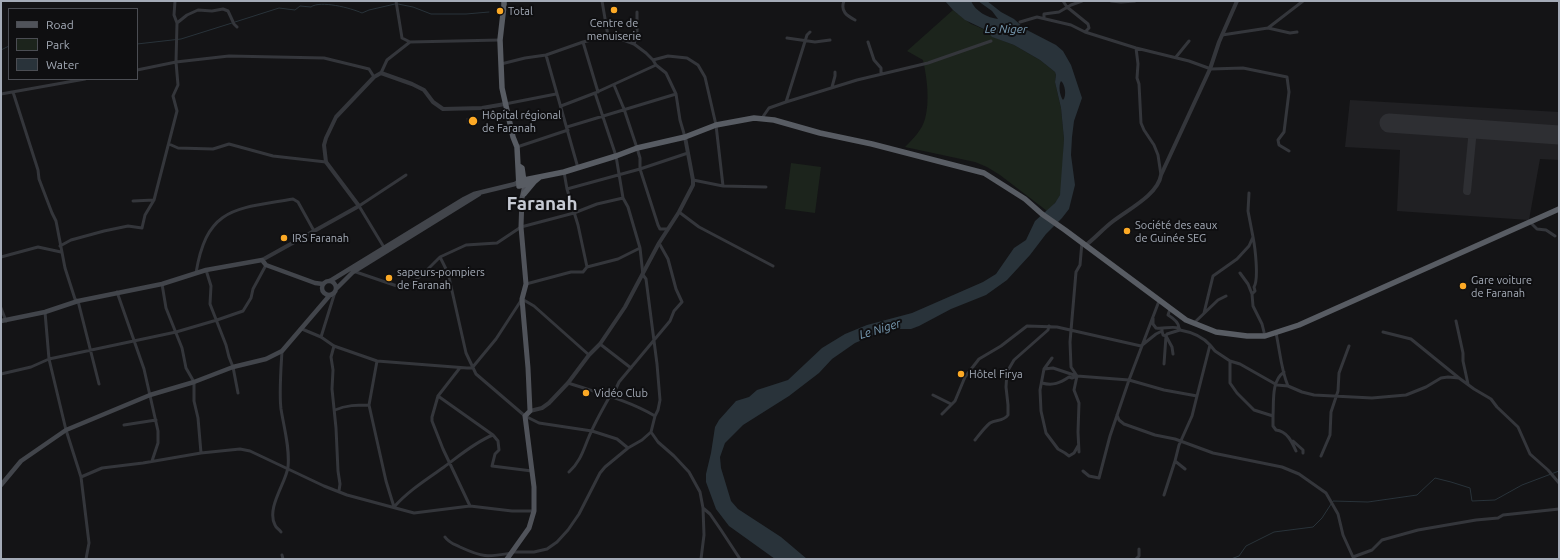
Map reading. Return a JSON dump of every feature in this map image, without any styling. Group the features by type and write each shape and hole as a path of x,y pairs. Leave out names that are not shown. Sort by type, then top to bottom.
{"highway":[{"path":"505,2 500,40 502,88 513,137 517,147 520,167 520,183 578,168 637,148 685,137 716,125 762,118 774,120 820,133 872,144 979,171 1025,199 1042,214 1084,243 1186,320 1216,332 1234,335 1265,336 1276,334 1325,315 1559,209"},
{"path":"520,167 533,180"},
{"path":"523,196 533,180"}],"main road":[{"path":"322,304 323,288 330,281 351,270 464,199 480,193 520,183 523,196 521,227 526,284 522,299 530,411 526,416 534,487 534,511 529,528 507,559"},
{"path":"4,321 45,312 78,301 162,284 196,272 262,260 266,265 315,283 334,292"},
{"path":"1,485 22,461 66,430 150,395 194,382 233,367 266,359 282,351 334,292 351,270"},
{"path":"330,281 335,283 334,292"}],"street":[{"path":"60,246 71,240 104,231 128,226 142,228 145,215 154,200 177,111 173,96 178,84 176,62 177,23 174,15 175,1"},
{"path":"396,1 402,38 410,42 500,40"},
{"path":"602,1 608,36"},
{"path":"844,1 842,7 844,13 855,20"},
{"path":"1063,1 1066,8 1088,24 1089,28 1085,32"},
{"path":"1044,18 1044,14 1059,12 1082,1"},
{"path":"1110,1 1135,2"},
{"path":"1080,452 1078,432 1079,403 1074,390 1077,376 1071,367 1070,342 1076,272 1080,265 1084,243 1151,193 1160,180 1210,69 1222,35 1237,1"},
{"path":"1268,28 1303,1"},
{"path":"177,23 186,16 198,10 212,11 223,9 228,11 237,28"},
{"path":"634,44 637,12"},
{"path":"1020,22 1037,17 1044,18 1071,25 1085,32 1136,48 1176,57 1210,69 1222,70 1234,67 1287,77 1288,92 1284,132 1278,140 1279,146 1289,151"},
{"path":"1222,35 1268,28 1290,33 1297,32"},
{"path":"786,102 810,32"},
{"path":"501,64 546,55 583,42 608,36 634,44 666,73 676,94 693,180 693,185 679,212 658,243 643,275 625,307 600,344 589,354 568,383 549,403 542,408 530,411"},
{"path":"787,38 822,42 830,40"},
{"path":"762,118 769,108 786,102 881,73 928,63 991,41"},
{"path":"1176,57 1189,41"},
{"path":"385,249 359,206 326,162 324,144 336,117 374,77 381,73 387,60 410,42"},
{"path":"445,537 449,542 479,556 491,556 512,552 534,552 547,549 557,542 568,530 579,514 600,473 606,466 651,432 658,410 660,392 646,279 643,275 640,248 628,207 623,198 616,156 596,92 583,42"},
{"path":"868,42 874,60 881,68 881,73"},
{"path":"1136,48 1141,123 1156,150 1161,175"},
{"path":"546,55 578,168"},
{"path":"653,60 668,56 687,58 698,65 705,77 716,125 723,186"},
{"path":"138,70 210,57 324,58 369,69 374,77"},
{"path":"561,106 614,85 656,65"},
{"path":"832,87 835,72"},
{"path":"381,73 424,90 433,102 443,109 482,108 556,94"},
{"path":"1,94 79,80"},
{"path":"614,85 637,148 640,158 640,169 658,225 660,229 667,229"},
{"path":"13,92 38,170 39,179 56,221 61,252 75,299 78,301 99,384"},
{"path":"517,147 624,109 676,94"},
{"path":"169,144 178,148 213,149 230,144 273,156 326,162"},
{"path":"567,189 640,169 688,153"},
{"path":"564,172 587,267"},
{"path":"262,260 359,206 406,175"},
{"path":"693,180 723,186 766,186"},
{"path":"1249,193 1248,211 1257,254 1257,271 1255,275 1256,284 1254,287 1255,291 1252,294"},
{"path":"351,270 397,286 408,287 440,257 466,245 497,243 521,227 597,204 623,198"},
{"path":"196,272 208,234 215,222 229,214 255,205 293,199 298,202 314,231"},
{"path":"133,201 154,200"},
{"path":"679,212 699,227 773,266"},
{"path":"1530,222 1537,229 1546,230 1555,236"},
{"path":"1204,313 1213,276 1237,259 1249,246 1254,237"},
{"path":"569,472 574,468 582,456 592,431 619,382 670,321 674,311 682,302 676,289 668,259 658,243"},
{"path":"1,257 38,247 61,252"},
{"path":"526,284 571,272 583,272 587,267 618,259 640,248"},
{"path":"440,257 448,273 466,354 476,374 526,416 544,425 579,428 592,431 617,439 628,448"},
{"path":"1,374 31,367 49,359 176,332 243,311 251,298 253,289 266,265"},
{"path":"206,270 211,286 210,304 233,367 238,393"},
{"path":"1240,273 1248,284 1252,294 1253,306 1262,324 1265,336"},
{"path":"162,284 166,308 182,348 186,368 194,382 194,401 198,418 201,453"},
{"path":"117,292 144,369 156,420 159,436 152,461"},
{"path":"321,337 334,292"},
{"path":"1194,323 1218,300 1226,296"},
{"path":"302,329 321,337 334,346 377,361 459,369 472,368 496,339 522,299 534,306 589,354"},
{"path":"1083,470 1088,476 1099,478 1104,457 1129,380 1159,300"},
{"path":"1,308 4,321"},
{"path":"1170,309 1168,315 1179,325 1180,329"},
{"path":"45,312 49,359 66,430 81,477 89,543 86,559"},
{"path":"1153,318 1153,324 1156,328 1162,330"},
{"path":"1456,321 1468,384"},
{"path":"942,414 955,401 965,377 979,359 1001,346 1027,326 1049,326 1071,329 1141,346"},
{"path":"975,440 989,424 1002,420 1008,415 1006,387 1007,372 1014,360 1048,330 1049,326"},
{"path":"1141,346 1162,330 1172,327 1189,331 1200,337 1215,351 1230,361 1240,364 1275,384 1288,386 1314,395 1338,395 1372,398 1406,395 1426,387 1441,378 1459,378"},
{"path":"1164,364 1166,336 1167,334 1180,329"},
{"path":"1162,330 1163,335 1166,336 1172,347 1172,354"},
{"path":"1383,332 1411,340 1474,390 1491,399 1497,407 1518,427 1530,454 1548,470 1559,483"},
{"path":"1276,334 1288,386"},
{"path":"600,344 630,368"},
{"path":"1164,495 1181,441 1192,416 1210,345"},
{"path":"334,346 331,357 333,370 332,389 340,484 339,491"},
{"path":"1321,456 1330,435 1331,412 1338,395 1339,373 1349,346"},
{"path":"281,532 276,527 274,522 273,511 280,487 288,469 289,456 281,407 282,351"},
{"path":"1052,358 1044,369 1040,390 1041,411 1046,433 1058,449 1069,456 1074,453 1079,445"},
{"path":"377,361 369,405 386,481 394,508"},
{"path":"1230,361 1230,383 1237,393 1254,410 1273,416"},
{"path":"1044,369 1053,368 1077,376 1124,381 1129,380 1164,390 1197,396"},
{"path":"459,369 438,396 432,421 443,449 470,506"},
{"path":"1284,372 1279,375 1275,384 1273,426 1276,430 1282,431 1303,450 1303,453"},
{"path":"1042,383 1049,385 1056,384 1069,377 1072,378 1077,376"},
{"path":"568,383 641,408 655,416"},
{"path":"933,395 951,404"},
{"path":"438,396 493,435 498,441 498,450 495,454 492,466 532,471"},
{"path":"334,410 342,407 369,405"},
{"path":"1118,415 1119,420 1134,428 1154,435 1181,441 1213,453 1282,466 1299,474 1320,487 1326,493 1338,514 1344,535 1353,557 1372,550 1382,540 1418,530 1476,520 1498,518 1503,515 1559,509"},
{"path":"124,425 156,420"},
{"path":"651,432 658,442 689,472 700,492 703,508 704,535 701,559"},
{"path":"394,508 400,500 450,462 493,435"},
{"path":"1292,440 1296,451"},
{"path":"81,477 102,468 240,448 250,451 324,486 347,495 414,513 470,506 512,511 534,511"},
{"path":"1175,461 1185,469"},
{"path":"703,508 710,514 740,559"},
{"path":"1136,559 1139,549"}],"shaded area":[{"path":"1350,100 1559,112 1559,160 1540,159 1529,220 1397,211 1400,150 1345,147"},
{"name":"Hôpital régional de Faranah","path":"478,117 479,124 467,124 466,118"}],"green space":[{"path":"953,10 971,24 986,30 993,37 1014,45 1040,60 1055,72 1055,82 1061,108 1064,139 1062,189 1056,201 1047,211 1000,175 987,167 975,162 905,147 917,134 924,123 927,112 928,97 923,60 907,51"},
{"path":"791,163 821,167 815,213 785,209"}],"water":[{"name":"Le Niger","path":"945,1 971,1 973,5 982,13 998,19 992,11 978,1 987,1 1001,12 1014,19 1025,29 1056,45 1063,51 1071,65 1082,98 1074,121 1072,137 1071,155 1075,185 1069,209 1007,280 986,295 951,309 911,329 893,329 883,331 855,343 832,359 819,373 789,396 743,425 725,443 720,457 721,468 731,501 738,509 781,537 807,559 775,559 729,526 716,509 706,482 706,474 715,427 719,420 736,401 749,397 757,390 788,380 822,348 845,334 867,325 912,313 983,282 996,274 1014,248 1026,240 1035,221 1055,203 1060,195 1064,139 1061,108 1055,82 1055,72 1040,60 1014,45 992,37 986,30 965,20","holes":["1061,81 1065,93 1063,100 1060,94"]}],"waterway":[{"path":"235,22 279,8 295,10 300,6 311,7 321,4 343,7 362,13 395,4"},
{"path":"398,4 413,7 431,14 466,14 489,12"},
{"path":"138,44 181,39 232,23"},
{"path":"1,50 8,46"},
{"path":"1231,559 1239,556 1246,546 1274,532 1313,527 1322,518 1333,501 1368,502 1417,495 1435,478 1470,488 1472,501 1495,500 1522,485 1559,471"}],"taxiway":[{"path":"1467,191 1473,129"}],"runway":[{"path":"1389,123 1559,135"}],"place":[{"name":"Centre de menuiserie","path":"614,10"},
{"name":"Total","path":"500,11"},
{"name":"Hôpital régional de Faranah","path":"473,121"},
{"name":"Société des eaux de Guinée SEG","path":"1127,231"},
{"name":"IRS Faranah","path":"284,238"},
{"name":"sapeurs-pompiers de Faranah","path":"389,278"},
{"name":"Gare voiture de Faranah","path":"1463,286"},
{"name":"Hôtel Firya","path":"961,374"},
{"name":"Vidéo Club","path":"586,393"}],"district":[{"name":"Faranah","path":"542,204"}]}
